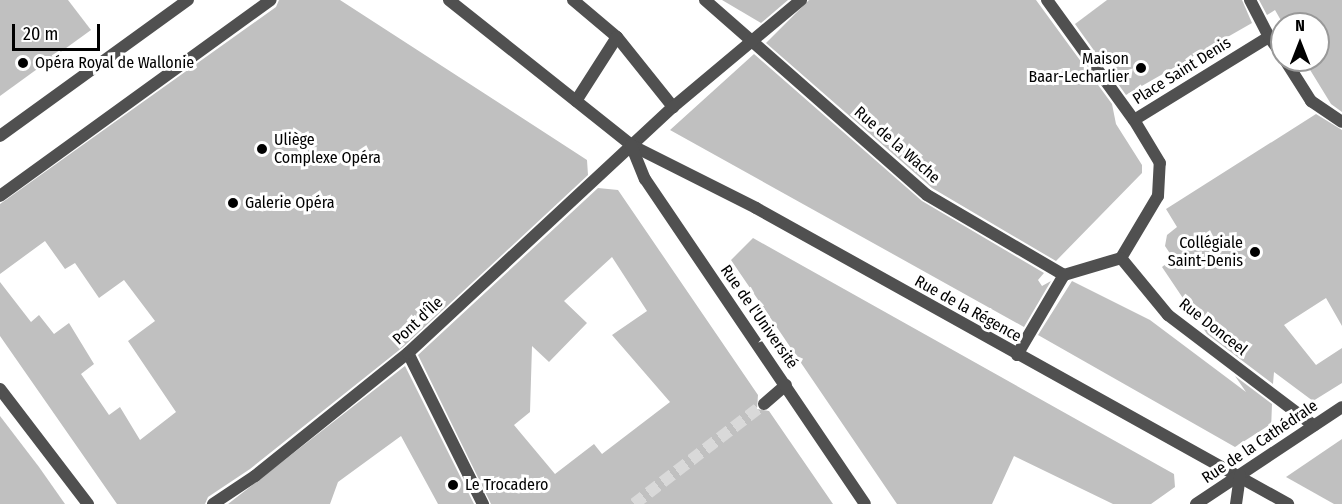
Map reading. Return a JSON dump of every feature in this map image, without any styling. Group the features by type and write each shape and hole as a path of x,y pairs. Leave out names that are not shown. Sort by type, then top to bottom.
{"street":[{"path":"0,136 188,0"},
{"path":"0,196 271,0"},
{"name":"Rue de la Régence","path":"449,0 631,145 756,208 1288,504"},
{"path":"573,0 617,37 673,107"},
{"name":"Rue de la Wache","path":"705,0 927,195 1064,275"},
{"name":"Pont d'Île","path":"213,504 255,476 408,353 673,107 801,0"},
{"path":"1047,0 1134,120"},
{"path":"1250,0 1269,37"},
{"path":"576,101 617,37"},
{"name":"Place Saint Denis","path":"1121,258 1158,196 1160,163 1134,120 1269,37"},
{"path":"1293,72 1311,101 1342,122"},
{"name":"Rue de l'Université","path":"631,145 645,179 865,504"},
{"path":"1017,355 1064,275 1121,258"},
{"name":"Rue Donceel","path":"1121,258 1168,315 1314,426"},
{"path":"408,353 483,504"},
{"path":"764,404 786,385"},
{"path":"0,389 88,504"},
{"name":"Rue de la Cathédrale","path":"1196,504 1342,407"},
{"path":"1236,504 1240,476"}],"building":[{"name":"Opéra Royal de Wallonie","path":"0,0 68,0 91,30 0,96"},
{"name":"Galerie Opéra","path":"279,0 340,0 587,160 588,175 403,347 250,469 208,497 205,504 117,504 0,336 0,282 31,322 39,315 54,334 69,323 94,364 81,374 109,415 120,407 140,440 176,412 128,341 155,321 124,280 99,298 75,263 65,269 45,241 0,274 0,204 276,7"},
{"path":"722,0 788,0 761,23"},
{"path":"809,0 1036,0 1112,104 1116,124 1142,165 1142,173 1056,261 932,188 766,43"},
{"name":"Maison Baar-Lecharlier","path":"1107,0 1242,0 1252,23 1126,95 1075,24"},
{"path":"1259,0 1342,0 1342,112 1331,104 1311,72 1330,72 1330,12 1276,12 1275,10 1267,15"},
{"path":"754,54 922,201 1044,273 1038,280 1042,286 1051,281 1024,327 670,130"},
{"name":"Collégiale Saint-Denis","path":"1316,114 1342,130 1342,326 1326,298 1284,325 1316,365 1342,348 1342,383 1313,401 1274,372 1273,384 1207,334 1162,267 1173,258 1165,246 1167,235 1177,227 1166,209"},
{"path":"598,188 618,190 758,395 757,409 769,411 833,504 491,504 418,355","holes":["612,257 647,311 612,335 670,402 602,454 594,444 555,474 514,425 530,412 532,346 549,362 587,323 564,301"]},
{"path":"753,238 1174,474 1175,487 1151,504 1113,504 1014,456 992,504 897,504 731,260"},
{"path":"1072,281 1150,320 1246,392 1235,376 1272,404 1271,430 1268,426 1235,447 1038,335"},
{"path":"405,366 474,504 438,504 401,436 338,482 330,504 228,504"},
{"path":"0,416 39,467 65,504 0,504"},
{"path":"1342,439 1342,504 1334,504 1286,477"}],"tunnel":[{"path":"634,504 764,404"}],"place":[{"name":"Opéra Royal de Wallonie","path":"23,63"},
{"name":"Maison Baar-Lecharlier","path":"1141,68"},
{"name":"Uliège Complexe Opéra","path":"262,149"},
{"name":"Galerie Opéra","path":"233,203"},
{"name":"Collégiale Saint-Denis","path":"1255,252"},
{"name":"Le Trocadero","path":"453,485"}]}
